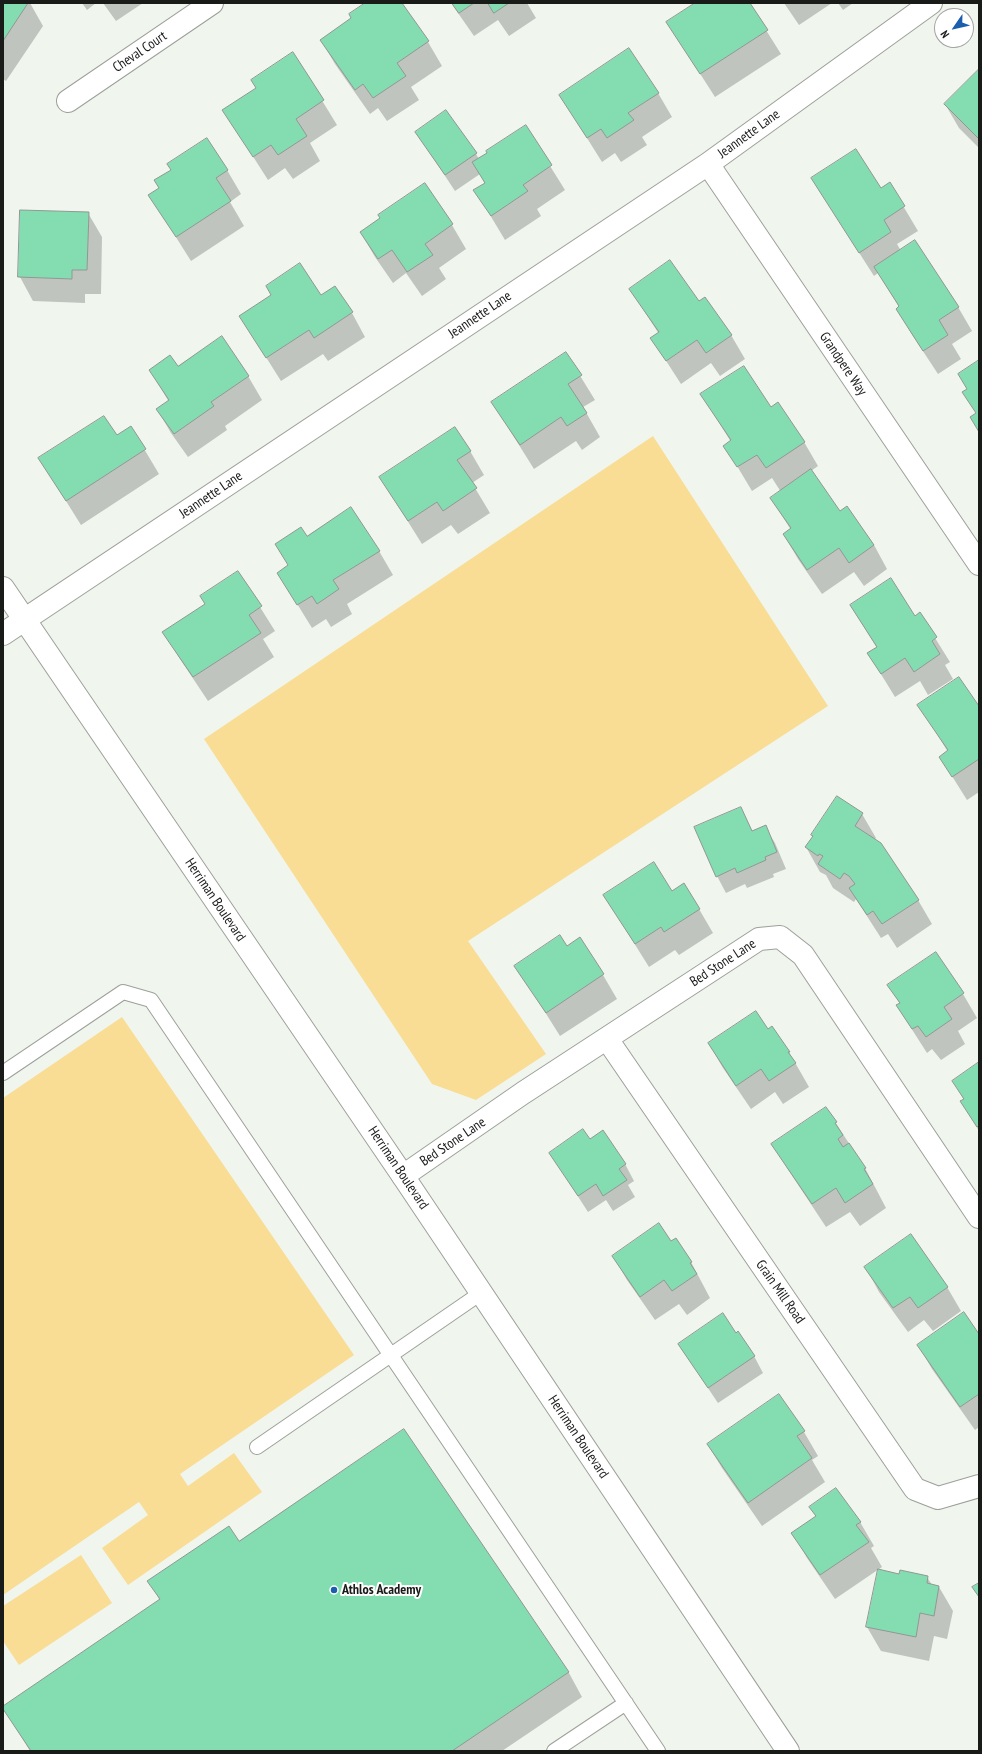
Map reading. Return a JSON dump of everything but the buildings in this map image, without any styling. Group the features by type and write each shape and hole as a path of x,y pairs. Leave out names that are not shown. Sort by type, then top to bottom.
{"street":[{"name":"Cheval Court","path":"68,101 212,3"},
{"name":"Jeannette Lane","path":"3,634 708,164 931,3"},
{"name":"Grandpere Way","path":"708,164 979,564"},
{"name":"Herriman Boulevard","path":"3,588 403,1176 788,1751"},
{"name":"Bed Stone Lane","path":"403,1176 523,1093 759,939 780,937 802,955 979,1217"},
{"name":"Grain Mill Road","path":"607,1039 915,1489 938,1498 979,1486"}],"lane":[{"path":"3,1073 123,992 150,1000 658,1751"},
{"path":"257,1447 481,1292"},
{"path":"554,1751 626,1703"}],"shaded area":[{"path":"653,436 828,706 468,941 546,1054 476,1100 432,1084 204,739"},
{"path":"122,1017 354,1355 180,1474 188,1486 234,1453 262,1492 128,1585 102,1548 148,1515 139,1502 3,1595 3,1098"},
{"path":"81,1555 112,1603 19,1665 3,1641 3,1606"}],"place":[{"name":"Athlos Academy","path":"334,1590"}]}
